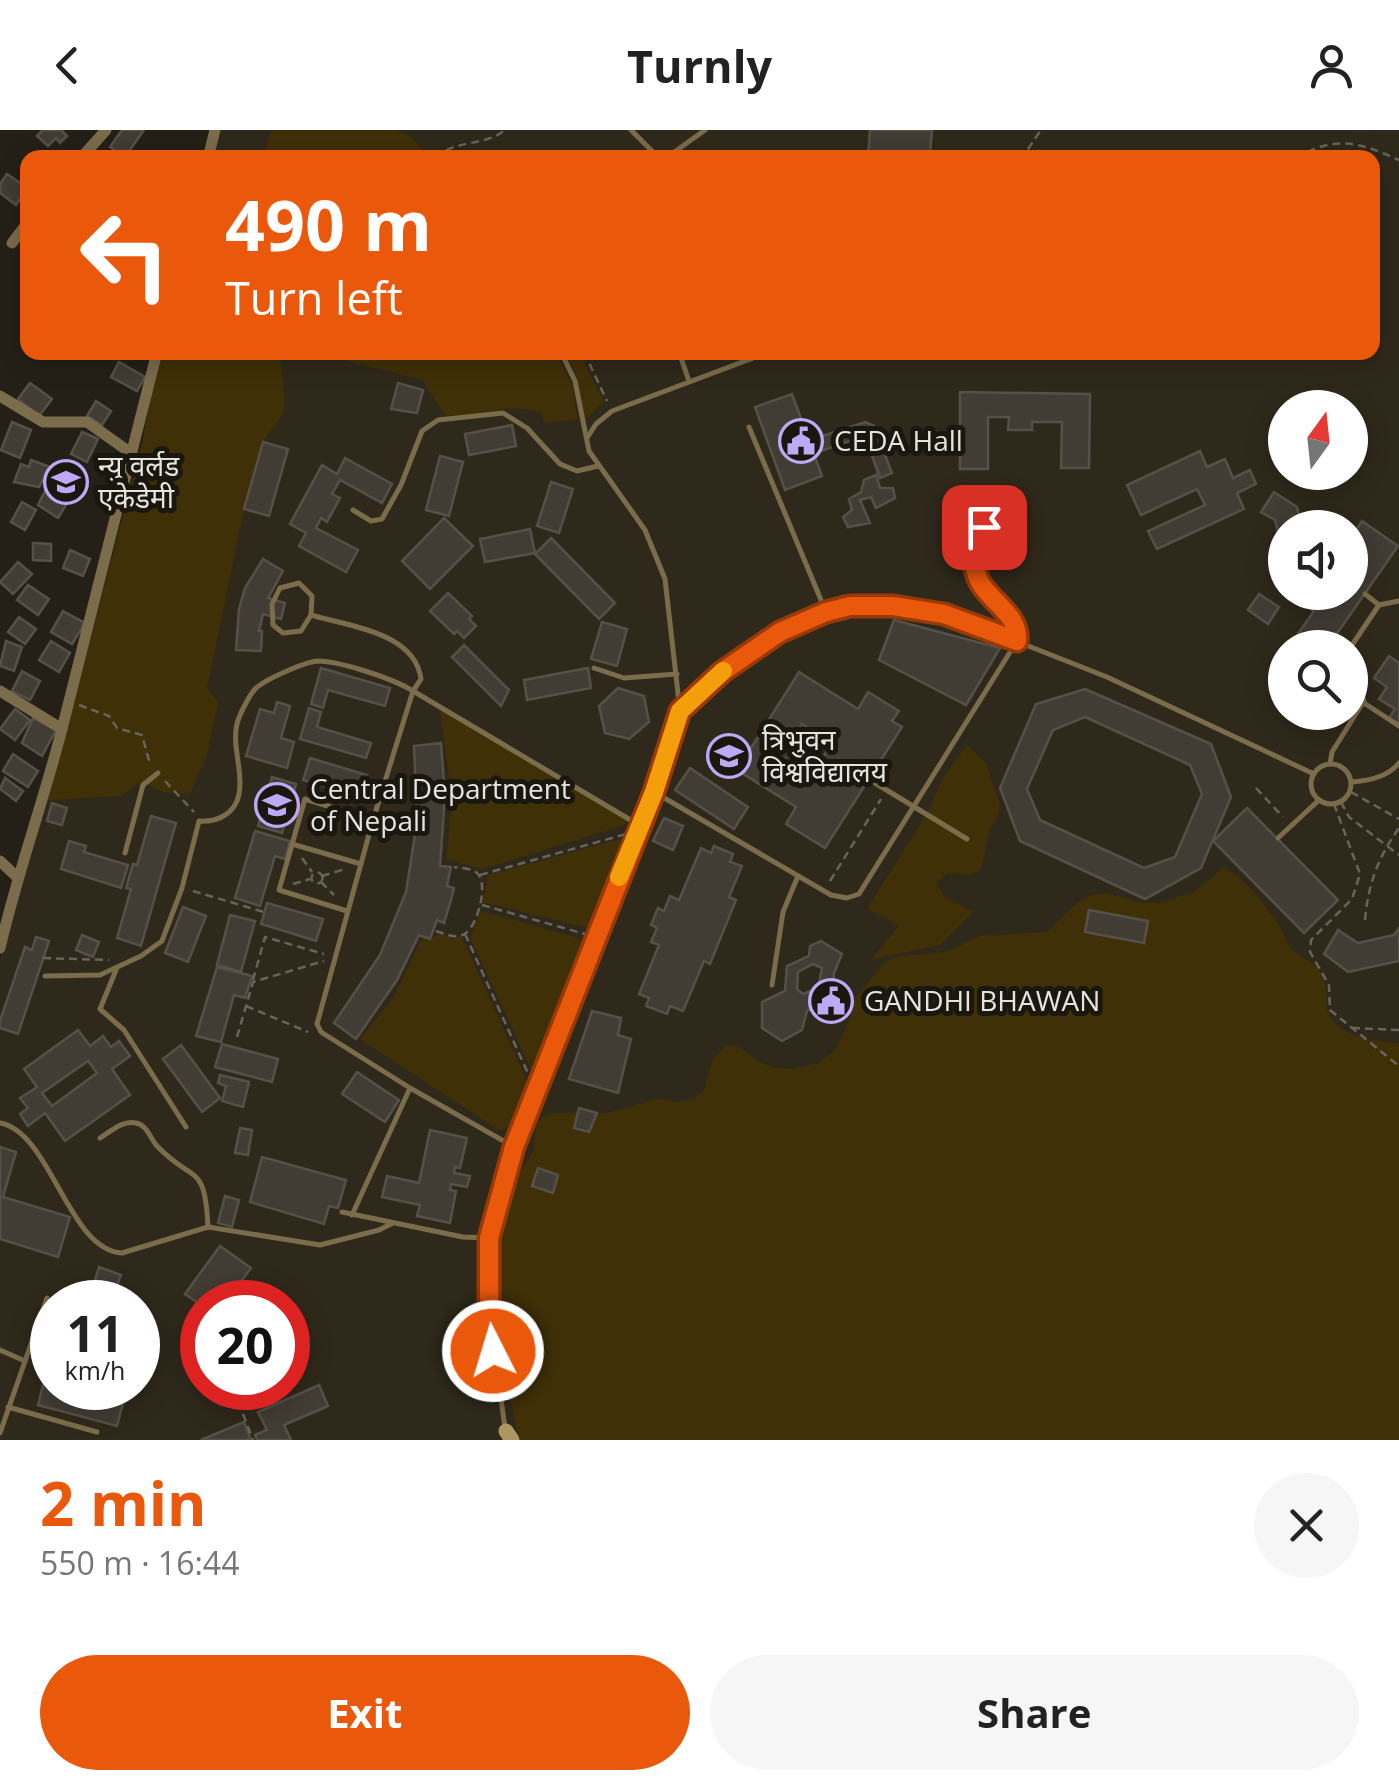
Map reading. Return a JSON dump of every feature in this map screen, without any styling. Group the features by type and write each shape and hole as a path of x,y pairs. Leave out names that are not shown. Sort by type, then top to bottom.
{"street":[{"path":"88,150 106,130"},
{"path":"12,244 20,233"},
{"path":"0,948 62,729 154,360"},
{"path":"0,396 44,422 87,422 131,453"},
{"path":"0,691 62,729"},
{"path":"0,861 17,877"}],"lane":[{"path":"632,130 653,150"},
{"path":"675,150 706,130"},
{"path":"508,1437 489,1312 489,1238 514,1147 654,792 680,711 665,580 631,506 598,466 585,441 574,382 564,360"},
{"path":"682,360 689,382"},
{"path":"585,441 596,424 612,411 748,360"},
{"path":"352,510 372,521 382,519 402,484 422,431 438,420 503,414 527,428 560,464 577,471 598,466"},
{"path":"749,427 826,612"},
{"path":"654,792 824,891 847,898 859,894 1017,641 1017,629 1011,618 982,587 976,573 976,551 988,516"},
{"path":"292,583 309,590 311,614 301,631 289,634 277,630 270,619 276,593 292,583"},
{"path":"1368,596 1379,605"},
{"path":"1362,630 1379,605 1399,601"},
{"path":"680,711 698,692 780,632 826,612 871,604 944,614 1017,641 1167,703 1314,774"},
{"path":"311,614 399,642 420,670 421,679 413,691 373,820 317,1024 321,1032 410,1088 514,1147"},
{"path":"45,976 100,975 153,949 162,940 182,888 199,821 212,822 224,816 237,800 236,725 255,690 304,663 322,661 401,684 639,825"},
{"path":"594,668 624,678 678,674"},
{"path":"1368,706 1399,726"},
{"path":"1330,764 1332,752 1346,730"},
{"path":"1351,782 1367,781 1391,771 1399,763"},
{"path":"1330,764 1342,767 1351,782 1350,792 1338,803 1319,800 1311,786 1314,774 1330,764"},
{"path":"124,854 143,786 158,773"},
{"path":"875,782 967,839"},
{"path":"349,910 279,890 305,799 373,820"},
{"path":"1278,838 1319,800"},
{"path":"292,844 360,864"},
{"path":"772,984 783,912 798,876"},
{"path":"117,967 100,1008 124,1030 186,1127"},
{"path":"352,1214 410,1088"},
{"path":"100,1138 124,1123 143,1126 158,1147 198,1176 207,1202 208,1227"},
{"path":"0,1124 8,1124 31,1146 102,1249 122,1253 208,1227 320,1245 393,1223"},
{"path":"342,1212 462,1237 489,1238"},
{"path":"0,1433 30,1347"},
{"path":"0,1350 25,1361"},
{"path":"8,1407 97,1432"}],"path":[{"path":"449,150 462,142 495,138 505,130"},
{"path":"1027,150 1042,130"},
{"path":"1309,150 1321,143 1366,145 1377,150"},
{"path":"588,360 612,411"},
{"path":"69,700 109,716 117,728 142,735 149,762 199,821"},
{"path":"1256,788 1291,826"},
{"path":"824,891 886,790"},
{"path":"1350,792 1399,819"},
{"path":"1338,803 1349,817 1399,855"},
{"path":"1338,803 1360,874 1352,899 1311,940 1310,952 1327,978 1330,1010 1399,1066"},
{"path":"1365,920 1368,886 1399,828"},
{"path":"454,867 480,874 624,835"},
{"path":"292,844 314,884 360,864"},
{"path":"280,888 318,872 349,910"},
{"path":"436,930 454,937 471,928 480,904 480,874"},
{"path":"182,888 264,912"},
{"path":"480,904 589,935"},
{"path":"465,934 531,1081"},
{"path":"237,1037 264,937 335,958"},
{"path":"43,958 109,960"},
{"path":"253,982 335,958"},
{"path":"245,1006 302,1031 321,1032"},
{"path":"1351,1028 1399,1030"},
{"path":"244,1410 253,1440"}],"shaded area":[{"name":"त्रिभुवन विश्वविद्यालय","path":"220,130 1399,130 1399,1440 0,1440 0,959 75,703 142,443 159,360 1380,360 1380,150 215,150"},
{"path":"275,130 396,130 423,150 265,150"},
{"path":"162,360 280,360 285,398 283,414 263,442 244,509 207,688 218,702 207,755 190,794 164,792 139,782 121,796 48,800 142,443 157,364"},
{"path":"343,360 559,360 573,388 577,419 544,423 542,413 518,409 446,416 422,380"},
{"path":"568,360 583,360 604,402 585,420 575,372"},
{"path":"440,708 629,817 624,825 483,869 446,859 452,802"},
{"path":"967,745 986,763 1000,805 997,819 990,828 981,869 970,875 948,873 936,883 945,897 973,912 940,945 871,960 899,925 867,909 928,812 943,778"},
{"path":"624,838 591,929 483,902 488,875"},
{"path":"1223,868 1254,892 1291,947 1319,970 1325,984 1327,1009 1334,1022 1360,1037 1399,1043 1399,1440 521,1440 503,1382 495,1280 510,1188 533,1151 537,1121 550,1113 608,1113 658,1099 692,1099 704,1091 712,1061 726,1045 739,1047 763,1064 777,1068 819,1063 836,1049 855,998 883,964 895,957 947,952 979,936 1047,932 1078,902 1091,895 1106,893 1160,903 1195,891"},
{"path":"481,911 589,941 533,1074 470,937"},
{"path":"438,932 454,939 461,935 528,1083 510,1127 498,1130 360,1039 394,997 423,936 434,938"}],"building":[{"path":"43,130 61,130 67,136 60,143 56,138 48,146 37,136"},
{"path":"122,130 144,130 130,150 110,147"},
{"path":"870,130 932,130 930,150 869,150"},
{"path":"7,174 20,183 16,205 0,193 0,184"},
{"path":"119,362 145,377 137,391 111,377"},
{"path":"30,383 52,399 39,416 18,399"},
{"path":"398,383 423,390 417,413 391,409"},
{"path":"960,392 1090,394 1089,468 1061,468 1062,422 1032,422 1032,430 1008,430 1009,417 988,417 988,469 960,469"},
{"path":"792,394 822,476 785,490 755,407"},
{"path":"96,401 111,411 102,425 87,416"},
{"path":"12,422 31,430 20,458 1,450"},
{"path":"865,422 874,426 892,473 880,478 865,436 818,452 813,439"},
{"path":"512,425 516,446 469,455 465,434"},
{"path":"82,432 98,439 87,462 71,454"},
{"path":"263,442 288,449 269,516 244,509"},
{"path":"1200,451 1207,467 1225,459 1233,478 1250,470 1256,484 1237,493 1244,509 1157,549 1148,531 1205,505 1197,489 1141,515 1127,485"},
{"path":"440,456 463,462 449,516 426,510"},
{"path":"345,458 392,484 382,503 340,480 332,494 340,498 327,522 321,518 316,528 358,550 346,572 299,546 306,533 290,524 322,465 337,474"},
{"path":"31,460 50,467 39,487 14,482 21,464 29,467"},
{"path":"60,467 85,481 74,499 50,485"},
{"path":"876,475 880,488 893,488 895,498 876,508 871,497 860,500 870,523 848,527 843,517 852,510 849,499 861,492 864,480"},
{"path":"551,482 573,489 559,533 537,526"},
{"path":"48,485 70,498 58,518 38,505"},
{"path":"1274,492 1298,510 1268,510 1268,516 1261,512"},
{"path":"22,502 36,510 25,530 11,522"},
{"path":"444,518 473,546 430,589 402,561"},
{"path":"1368,525 1398,546 1368,589"},
{"path":"530,529 535,553 485,562 480,539"},
{"path":"551,538 615,603 599,619 535,554"},
{"path":"33,543 51,544 51,561 33,560"},
{"path":"70,550 90,559 83,576 63,568"},
{"path":"263,559 283,571 268,598 285,603 281,619 263,614 259,631 261,651 236,650 245,588"},
{"path":"18,562 32,574 13,594 0,582"},
{"path":"28,585 49,599 38,615 17,600"},
{"path":"448,593 472,616 469,619 476,626 464,638 457,631 454,634 430,611"},
{"path":"1259,594 1268,600 1268,610 1277,610 1268,624 1248,610"},
{"path":"1353,610 1339,630 1301,630 1314,611"},
{"path":"63,611 85,623 72,644 51,632"},
{"path":"19,617 36,629 25,644 8,632"},
{"path":"894,620 1000,648 966,705 879,660"},
{"path":"602,622 627,629 617,666 591,659"},
{"path":"6,641 22,647 14,671 0,666"},
{"path":"51,641 70,653 59,672 39,660"},
{"path":"464,645 509,690 501,706 452,657"},
{"path":"1389,656 1399,663 1399,724 1389,718 1395,709 1379,699 1387,687 1374,678"},
{"path":"321,668 390,688 385,706 328,690 323,708 311,704"},
{"path":"588,668 591,688 527,700 524,680"},
{"path":"22,671 40,681 30,700 12,691"},
{"path":"799,672 858,709 868,692 899,711 892,721 902,727 825,848 786,824 796,807 737,770","holes":["802,724 832,743 815,770 785,751"]},
{"path":"618,688 644,696 649,722 629,739 605,733 599,706"},
{"path":"1085,689 1211,744 1231,797 1201,868 1145,899 1020,841 1000,788 1036,704","holes":["1085,717 1190,765 1202,794 1175,857 1144,868 1040,820 1027,789 1053,730"]},
{"path":"277,702 290,706 281,738 294,742 287,768 246,756 260,709 274,713"},
{"path":"309,708 321,712 317,727 371,743 366,758 300,739"},
{"path":"15,709 30,720 15,740 0,729"},
{"path":"33,718 56,730 42,756 22,743"},
{"path":"441,743 445,796 440,866 451,867 447,886 454,888 451,900 444,923 437,920 430,939 419,935 397,980 356,1039 334,1023 380,955 406,892 417,822 414,746"},
{"path":"13,754 38,771 28,787 3,771"},
{"path":"310,758 367,775 360,797 303,780"},
{"path":"690,768 748,807 734,829 675,790"},
{"name":"Central Department of Nepali","path":"272,777 296,784 282,833 258,826"},
{"path":"5,778 23,791 16,801 0,789"},
{"path":"52,803 67,808 62,825 47,821"},
{"path":"1247,808 1338,900 1304,933 1213,841"},
{"path":"151,816 176,823 141,946 117,938 131,889 126,888"},
{"path":"664,818 683,826 673,850 653,841"},
{"path":"255,831 290,841 285,859 275,856 260,906 235,898"},
{"path":"69,841 86,846 84,852 128,865 121,888 61,869"},
{"path":"714,846 733,854 730,862 742,866 729,897 736,900 710,964 704,961 683,1011 670,1006 667,1014 646,1006 649,998 639,994 659,945 651,942 657,928 651,925 658,908 664,911 670,896 679,900 701,848 711,853"},
{"path":"267,903 323,919 316,941 261,924"},
{"path":"183,907 206,916 188,962 165,953"},
{"path":"1089,910 1148,921 1144,943 1085,932"},
{"path":"230,915 255,921 241,972 217,965"},
{"path":"1399,928 1399,961 1348,972 1324,954 1338,930 1358,943 1394,935"},
{"path":"82,935 99,942 93,957 76,950"},
{"path":"36,937 49,941 18,1034 0,1028 0,1021 25,947 32,950"},
{"name":"GANDHI BHAWAN","path":"821,941 842,954 834,973 832,998 807,1011 802,1030 782,1041 762,1028 762,1002 785,991 787,966 809,956 810,946","holes":["813,964 822,968 818,988 803,994 797,989 798,972"]},
{"path":"217,967 252,976 245,998 234,995 221,1042 196,1036"},
{"path":"592,1011 621,1018 618,1035 631,1039 618,1093 569,1079"},
{"path":"78,1030 90,1046 103,1036 111,1047 119,1041 130,1056 112,1069 130,1095 65,1141 45,1113 28,1126 20,1114 28,1108 20,1098 37,1087 24,1069","holes":["88,1061 97,1073 52,1106 42,1093"]},
{"path":"222,1044 278,1059 272,1082 215,1067"},
{"path":"181,1045 220,1098 202,1112 163,1059"},
{"path":"357,1072 399,1100 385,1122 342,1094"},
{"path":"220,1075 249,1082 243,1107 222,1101 226,1086 218,1083"},
{"path":"579,1108 597,1113 589,1132 574,1128"},
{"path":"240,1128 252,1130 248,1155 235,1153"},
{"path":"430,1130 467,1138 460,1168 455,1167 454,1173 470,1176 467,1187 451,1184 450,1190 456,1191 450,1223 417,1216 420,1205 382,1197 387,1176 419,1183"},
{"path":"0,1147 16,1152 3,1197 70,1217 58,1257 0,1239"},
{"path":"262,1157 346,1180 338,1208 329,1206 324,1224 250,1202"},
{"path":"538,1168 558,1175 553,1193 532,1186"},
{"path":"225,1196 239,1200 232,1227 218,1223"},
{"path":"220,1246 251,1268 242,1280 195,1280"},
{"path":"99,1267 121,1275 119,1280 95,1280"},
{"path":"319,1385 328,1406 284,1425 291,1440 257,1440 255,1435 267,1430 258,1412 310,1410 310,1389"},
{"path":"57,1410 121,1410 117,1426"},
{"path":"244,1422 251,1440 201,1440"}],"slow traffic":[{"path":"619,877 654,792 680,711 723,671"}],"place":[{"name":"CEDA Hall","path":"801,441"},
{"name":"न्यु वर्लड एकेडेमी","path":"66,482"},
{"name":"त्रिभुवन विश्वविद्यालय","path":"729,756"},
{"name":"Central Department of Nepali","path":"277,805"},
{"name":"GANDHI BHAWAN","path":"831,1001"}],"route":[{"path":"493,1351 489,1238 514,1147 654,792 680,711 722,672 780,632 850,606 871,604 944,614 1017,641 1017,629 1011,618 982,587 976,573 976,551 984,527"}]}
